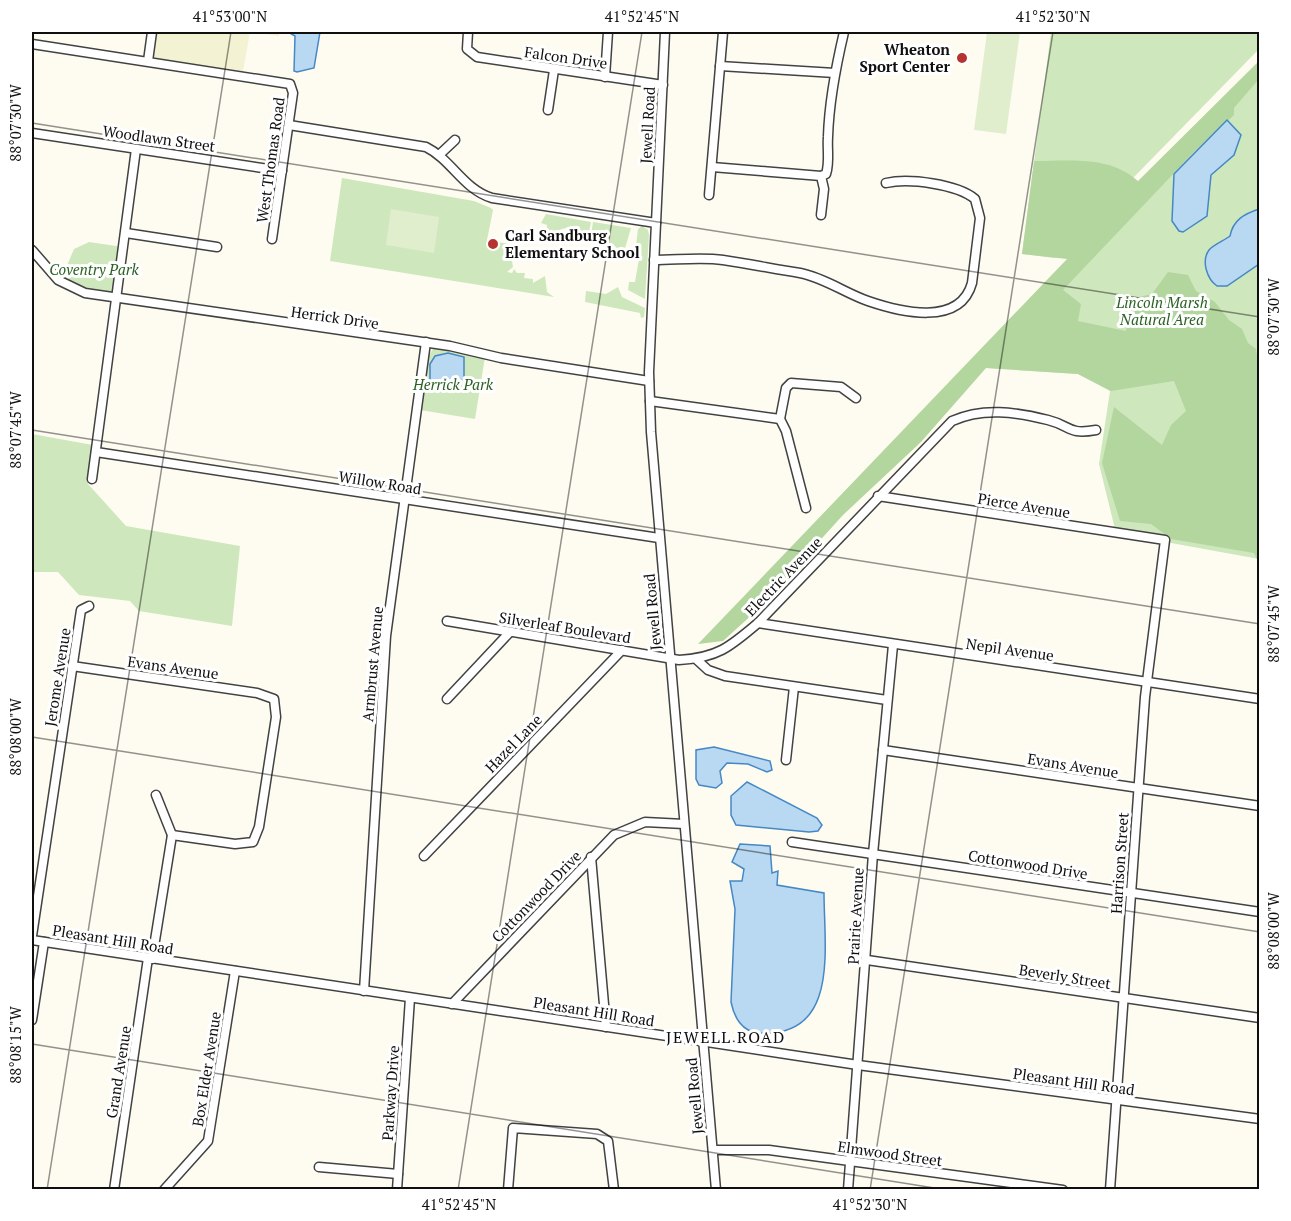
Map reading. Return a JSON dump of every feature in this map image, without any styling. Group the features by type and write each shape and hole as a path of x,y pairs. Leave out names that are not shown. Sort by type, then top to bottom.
{"street":[{"path":"32,44 148,61 152,32"},
{"name":"Falcon Drive","path":"468,32 468,51 477,57 663,85"},
{"path":"605,77 608,32"},
{"name":"Jewell Road","path":"665,32 650,401 659,538 716,1190"},
{"path":"709,195 723,32"},
{"path":"712,167 820,177 826,174 829,166 828,138 835,73 844,32"},
{"name":"West Thomas Road","path":"148,61 290,84 293,93 272,239"},
{"path":"720,66 835,73"},
{"path":"548,110 554,70"},
{"path":"289,125 411,143 439,154 469,187 492,198 656,223"},
{"name":"Woodlawn Street","path":"32,133 282,171"},
{"path":"439,154 455,140"},
{"path":"92,479 136,149"},
{"path":"820,177 824,189 821,215"},
{"path":"654,260 722,260 813,276 858,297 891,307 934,313 957,307 968,293 972,283 980,218 975,199 959,189 904,181 886,183"},
{"path":"126,232 217,247"},
{"name":"Herrick Drive","path":"32,250 53,276 68,287 85,293 426,342 509,360 650,381"},
{"name":"Armbrust Avenue","path":"364,991 386,636 426,342"},
{"path":"806,508 786,431 780,419 786,388 791,383 841,387 856,398"},
{"path":"650,401 780,419"},
{"name":"Electric Avenue","path":"696,659 723,651 758,623 952,421 968,414 985,411 1043,419 1077,434 1096,430"},
{"name":"Willow Road","path":"96,452 659,538"},
{"name":"Pierce Avenue","path":"878,496 1165,540"},
{"name":"Harrison Street","path":"1110,1190 1146,682 1165,540"},
{"name":"Jerome Avenue","path":"32,938 81,610 89,606"},
{"name":"Silverleaf Boulevard","path":"447,621 670,659 696,659"},
{"name":"Nepil Avenue","path":"758,623 1260,699"},
{"path":"447,699 509,633"},
{"name":"Prairie Avenue","path":"848,1190 867,960 873,854 893,645"},
{"name":"Hazel Lane","path":"424,856 622,650"},
{"path":"696,659 698,664 716,674 887,700"},
{"name":"Evans Avenue","path":"72,666 257,693 274,699 276,717 259,826 253,842 235,844 172,835"},
{"path":"786,759 794,687"},
{"name":"Evans Avenue","path":"883,750 1260,806"},
{"path":"156,795 172,835"},
{"name":"Cottonwood Drive","path":"452,1004 614,835 635,824 652,821 684,824"},
{"name":"Grand Avenue","path":"114,1190 150,958 172,835"},
{"name":"Cottonwood Drive","path":"792,842 1260,912"},
{"path":"591,857 606,1027"},
{"name":"Pleasant Hill Road","path":"32,938 44,942 858,1065 1260,1119"},
{"path":"32,1020 44,942"},
{"name":"Beverly Street","path":"867,960 1260,1018"},
{"name":"Box Elder Avenue","path":"164,1190 208,1141 235,971"},
{"name":"Parkway Drive","path":"397,1190 410,998"},
{"path":"508,1190 513,1128 597,1134 608,1141 614,1190"},
{"name":"Elmwood Street","path":"713,1150 769,1150 1063,1190"},
{"path":"319,1167 398,1174"}],"green space":[{"path":"154,32 250,32 243,71 151,58"},
{"path":"250,32 279,32 279,36"},
{"path":"987,32 1020,32 1006,134 974,130"},
{"path":"1051,32 1259,32 1259,49 1055,258 1022,254"},
{"path":"1259,61 1259,79 1234,108 1234,115 1195,151 1063,290 1081,304 1078,321 1126,331 1130,299 1152,294 1168,272 1188,275 1196,291 1215,302 1229,320 1242,329 1248,343 1256,349 1259,369 1259,564 1254,553 1171,539 1151,524 1120,521 1102,463 1114,407 1162,445 1171,425 1186,411 1174,381 1111,391 1078,374 986,368 921,442 843,515 755,612 723,641 698,644 1067,259 1022,254 1034,161 1076,160 1102,163 1127,173 1138,181"},
{"name":"Lincoln Marsh Natural Area","path":"1259,75 1259,559 1116,533 1099,464 1110,391 1078,374 986,368"},
{"path":"342,178 474,201 491,208 493,210 487,240 509,244 513,267 507,272 512,273 514,269 517,273 525,273 524,278 533,279 533,283 545,276 547,292 554,297 330,261"},
{"path":"391,209 439,217 434,253 386,245"},
{"path":"546,214 591,222 588,238 569,227 546,234 547,225 541,223"},
{"path":"593,222 631,228 623,255 613,244 590,240"},
{"path":"642,226 648,230 649,235 645,299 628,290 629,282 635,282 641,247 636,245 638,229"},
{"name":"Coventry Park","path":"89,242 123,247 115,297 60,282 74,249"},
{"path":"618,287 622,297 645,308 644,317 641,318 640,313 585,302 586,291 606,294"},
{"name":"Herrick Park","path":"433,349 447,349 485,357 475,419 420,410 428,357"},
{"path":"32,434 93,445 88,484 126,526 240,546 232,626 139,611 130,601 79,595 58,572 32,572"}],"water":[{"path":"288,32 320,32 314,68 294,71 295,36"},
{"path":"1227,120 1241,135 1234,155 1211,175 1207,216 1183,232 1179,231 1172,221 1174,174"},
{"path":"1259,209 1259,264 1227,286 1217,286 1210,279 1206,270 1205,259 1209,250 1230,236 1231,230 1240,218"},
{"path":"448,353 464,357 464,378 456,387 440,389 430,380 430,364 435,356"},
{"path":"714,747 770,761 772,770 767,772 748,764 727,763 720,771 722,783 716,788 699,785 696,779 696,750"},
{"path":"747,782 817,818 822,825 818,831 809,832 736,825 731,815 731,796"},
{"path":"740,844 770,846 772,873 778,871 777,885 824,893 825,963 822,986 815,1005 803,1021 785,1031 759,1033 748,1030 740,1023 731,1002 735,909 730,881 742,881 744,869 732,862"}],"place":[{"name":"Wheaton Sport Center","path":"962,58"},
{"name":"Carl Sandburg Elementary School","path":"493,244"}],"district":[{"name":"JEWELL ROAD","path":"726,1037"}]}
